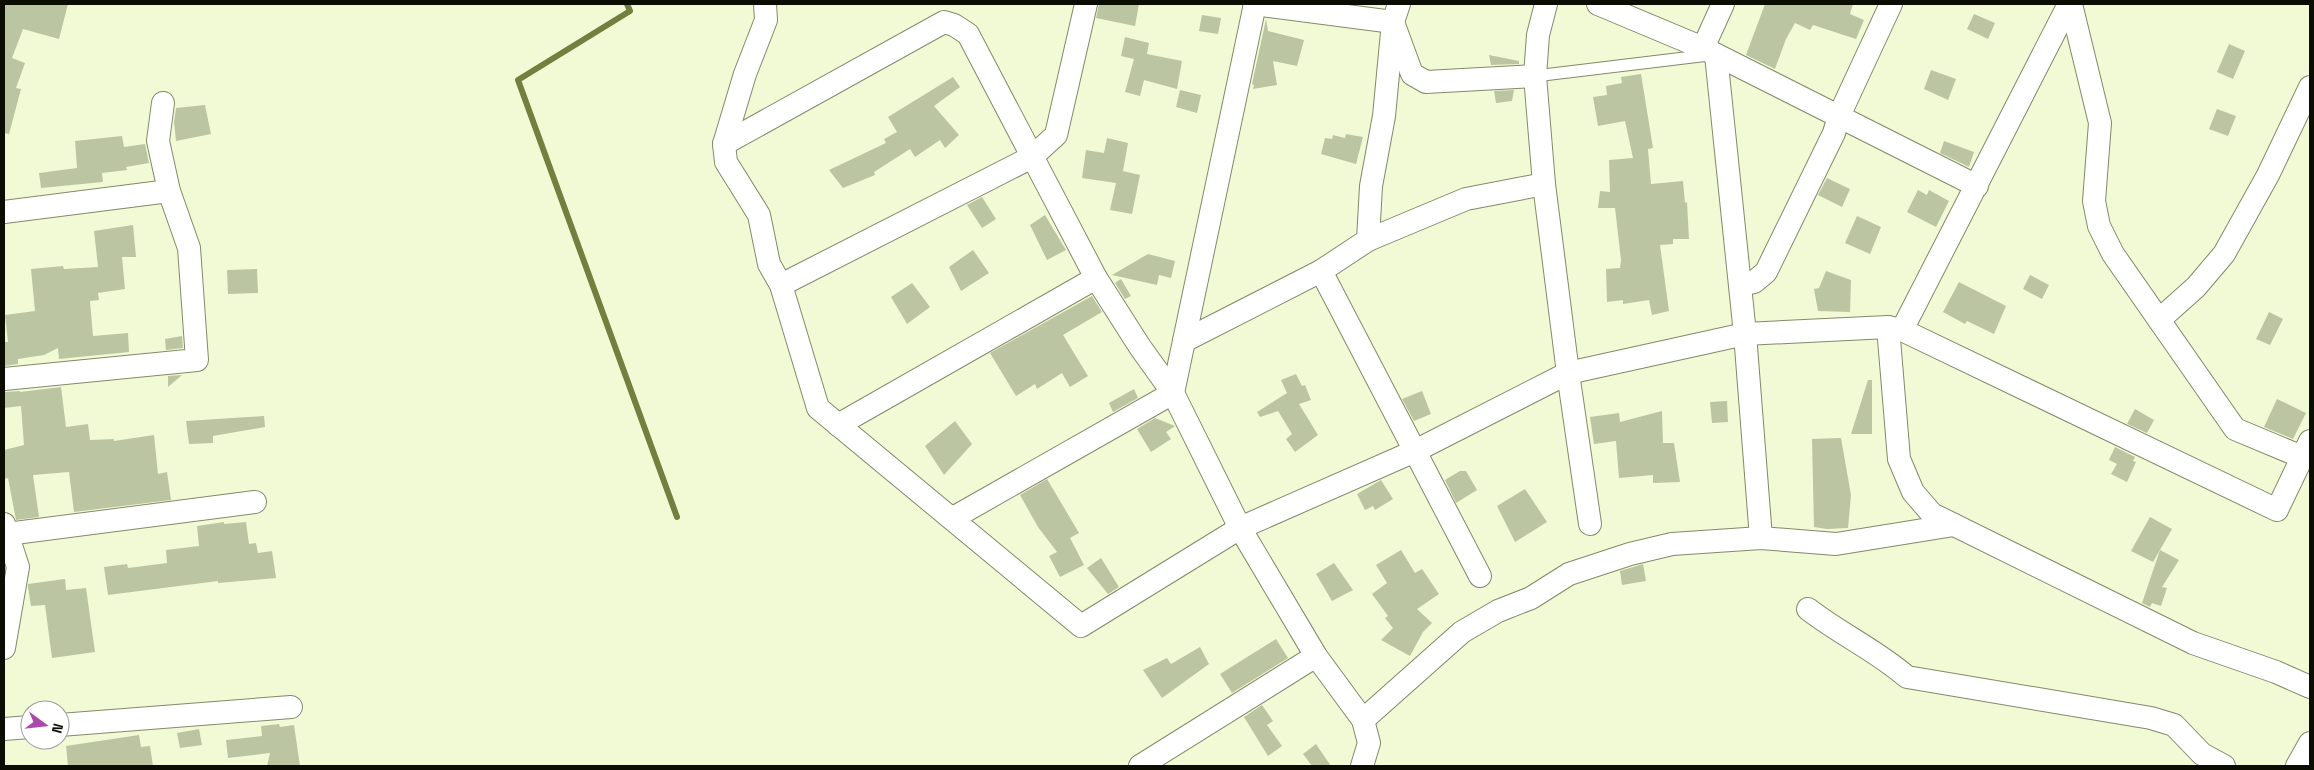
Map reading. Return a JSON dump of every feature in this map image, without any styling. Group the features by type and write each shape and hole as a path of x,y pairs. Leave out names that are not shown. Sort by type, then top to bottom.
{"street":[{"path":"765,4 766,20 745,74 724,144 726,162 758,215 769,264 781,284 818,408 1082,626 1240,528 1415,451 1568,373 1745,334 1895,328 2276,510 2306,449 2235,429 2112,254 2099,226 2094,201 2100,123 2070,4"},
{"path":"781,284 1032,157 1056,135 1086,4"},
{"path":"953,518 1173,393 1254,4 1396,13"},
{"path":"1546,4 1538,35 1535,76 1544,184 1568,373 1590,524"},
{"path":"1598,4 1840,116 1977,186"},
{"path":"1723,4 1696,51 1740,285 1761,538"},
{"path":"1740,285 1754,282 1766,272 1834,133 1891,4"},
{"path":"2070,4 1977,186 1895,328 1899,459 1913,492 1932,514 2193,643 2276,672 2310,687"},
{"path":"1396,13 1412,74 1426,82 1535,76"},
{"path":"1368,240 1371,186 1384,116 1396,13"},
{"path":"724,144 944,22 954,25 968,34 1096,278 1140,347 1173,393 1240,528 1316,656 1363,720 1369,743 1362,766"},
{"path":"2159,320 2196,287 2224,254 2268,175 2310,87"},
{"path":"4,379 197,360 189,248 169,191 158,141 162,103"},
{"path":"1184,341 1321,271 1368,240 1466,199 1544,184"},
{"path":"4,212 169,191"},
{"path":"1321,271 1480,576"},
{"path":"838,425 1096,278"},
{"path":"4,648 11,569 5,529 255,502"},
{"path":"1363,720 1462,632 1498,611 1531,598 1569,574 1630,554 1672,544 1761,538 1836,544 1954,525"},
{"path":"1808,608 1829,625 1882,656 1907,677 2151,718 2174,725 2202,754 2224,766"},
{"path":"1140,766 1316,656"},
{"path":"70,724 291,707"},
{"path":"4,729 20,728"},
{"path":"2296,766 2310,743"}],"lane":[{"path":"1535,76 1696,51"}],"building":[{"path":"4,4 68,4 59,39 23,29 12,58 25,63 16,88 21,89 9,134 4,133"},
{"path":"1099,4 1139,4 1135,26 1096,18"},
{"path":"1765,4 1853,4 1850,14 1864,20 1856,39 1813,25 1810,30 1795,23 1786,39 1775,69 1746,55"},
{"path":"1974,14 1995,23 1988,39 1967,29"},
{"path":"1202,15 1221,18 1218,34 1199,31"},
{"path":"1266,19 1268,31 1304,40 1297,66 1273,61 1277,85 1253,89 1254,85 1252,84"},
{"path":"1125,37 1149,43 1147,54 1182,61 1177,89 1144,80 1140,96 1125,92 1134,59 1121,56"},
{"path":"2229,44 2245,51 2233,79 2217,72"},
{"path":"1489,55 1519,61 1519,64 1491,65"},
{"path":"1931,70 1956,79 1948,100 1924,89"},
{"path":"1641,74 1653,148 1648,149 1651,184 1683,181 1685,203 1687,202 1689,239 1673,239 1673,244 1660,245 1669,311 1652,315 1649,300 1623,304 1623,300 1607,302 1606,269 1620,268 1621,260 1615,208 1598,208 1600,191 1610,192 1609,160 1633,158 1625,121 1598,126 1593,97 1607,95 1606,86 1622,83 1621,77"},
{"path":"953,77 960,87 934,106 959,135 945,148 940,140 915,157 910,149 874,172 875,175 843,188 829,170 886,143 884,139 897,132 888,117"},
{"path":"1180,90 1201,95 1197,113 1176,107"},
{"path":"1514,90 1512,101 1496,103 1494,91"},
{"path":"205,105 211,134 176,141 174,122 176,108"},
{"path":"2217,109 2236,116 2228,136 2209,129"},
{"path":"1346,134 1363,137 1356,164 1321,154 1325,138 1332,139 1333,135 1345,138"},
{"path":"122,136 124,147 145,144 149,163 126,167 127,170 102,173 103,182 41,188 39,173 77,168 75,141"},
{"path":"1107,138 1128,143 1123,171 1140,175 1132,214 1110,210 1116,183 1082,178 1086,150 1104,153"},
{"path":"1944,141 1974,152 1969,167 1940,153"},
{"path":"1827,178 1850,189 1842,207 1818,195"},
{"path":"1918,190 1927,195 1929,190 1949,201 1936,227 1907,212"},
{"path":"982,197 996,219 982,228 967,205"},
{"path":"1045,215 1066,250 1047,260 1030,225"},
{"path":"1857,216 1881,227 1870,254 1845,243"},
{"path":"133,225 136,257 122,257 125,289 98,293 99,300 90,301 93,336 128,333 129,352 59,359 58,348 44,355 18,359 18,364 4,366 4,342 8,342 5,315 35,311 31,269 63,266 64,269 98,267 94,231"},
{"path":"973,250 989,273 961,291 949,267"},
{"path":"1148,254 1175,261 1171,278 1159,275 1157,285 1112,275"},
{"path":"257,269 258,293 228,294 227,270"},
{"path":"1826,271 1851,280 1850,312 1818,311 1814,289 1819,288"},
{"path":"2030,275 2049,285 2042,299 2023,289"},
{"path":"1121,279 1131,296 1125,299 1115,283"},
{"path":"1959,282 2006,306 1994,334 1967,321 1965,324 1943,312"},
{"path":"912,283 930,307 907,324 891,297"},
{"path":"1092,296 1102,312 1063,335 1088,376 1070,387 1062,373 1037,389 1035,384 1016,396 990,353"},
{"path":"2269,312 2283,319 2270,345 2256,339"},
{"path":"182,336 183,348 166,350 165,339"},
{"path":"1296,374 1302,386 1305,385 1311,400 1299,404 1318,435 1295,452 1286,439 1292,434 1278,411 1260,417 1257,412 1287,393 1281,380"},
{"path":"182,375 168,387 168,376"},
{"path":"1868,380 1872,380 1872,434 1851,434"},
{"path":"61,387 66,427 88,424 90,440 114,439 114,441 154,435 158,474 167,472 171,500 74,512 69,472 33,475 39,517 16,520 8,478 4,479 4,450 24,445 21,406 4,408 4,392"},
{"path":"1134,389 1138,398 1113,412 1109,403"},
{"path":"1422,391 1431,414 1414,421 1402,399"},
{"path":"2277,399 2306,413 2293,439 2264,427"},
{"path":"1727,401 1728,422 1712,423 1710,402"},
{"path":"2135,409 2154,420 2147,433 2127,424"},
{"path":"1662,411 1663,443 1674,443 1680,482 1653,483 1653,475 1619,478 1616,441 1594,444 1590,417 1619,413 1620,422"},
{"path":"264,416 265,427 213,436 213,443 189,444 186,421"},
{"path":"1155,418 1175,426 1166,432 1171,439 1151,452 1137,429"},
{"path":"955,421 972,444 944,475 925,446"},
{"path":"1841,438 1851,495 1848,528 1827,529 1814,527 1812,439"},
{"path":"2115,447 2135,457 2133,461 2136,462 2127,482 2111,474 2117,464 2109,460"},
{"path":"1460,471 1466,471 1477,490 1456,503 1445,480"},
{"path":"1047,479 1079,533 1070,538 1084,565 1060,577 1049,556 1057,552 1038,527 1020,495"},
{"path":"1381,480 1393,499 1375,510 1373,506 1365,510 1357,494"},
{"path":"1525,489 1547,522 1515,542 1497,506"},
{"path":"2150,517 2172,529 2153,562 2131,551"},
{"path":"224,522 224,524 246,522 249,544 256,543 258,553 272,551 276,578 218,583 218,581 108,595 104,567 127,564 128,568 167,563 166,550 199,546 197,526"},
{"path":"1401,550 1415,573 1422,569 1439,594 1417,609 1432,623 1423,632 1410,656 1381,640 1393,628 1385,618 1388,616 1372,594 1387,583 1376,565"},
{"path":"2160,550 2179,560 2162,587 2167,588 2161,606 2152,603 2150,607 2142,603"},
{"path":"1101,558 1119,587 1108,594 1087,568"},
{"path":"1334,563 1353,590 1332,601 1316,574"},
{"path":"1643,564 1646,581 1622,585 1620,571"},
{"path":"65,579 66,590 86,588 95,652 52,658 45,605 31,606 28,584"},
{"path":"1276,639 1288,658 1232,693 1220,674"},
{"path":"1200,647 1209,664 1162,698 1143,670 1167,658 1171,664"},
{"path":"1262,705 1273,721 1267,725 1282,746 1268,756 1244,717"},
{"path":"279,724 280,727 294,725 300,766 267,766 270,753 228,758 226,740 262,736 261,726"},
{"path":"199,729 202,745 180,748 177,733"},
{"path":"139,735 141,747 150,746 153,766 68,766 66,750 70,750 70,745"},
{"path":"1316,744 1331,766 1312,766 1303,754"}],"waterway":[{"path":"627,4 630,11 518,80 677,517"}]}
